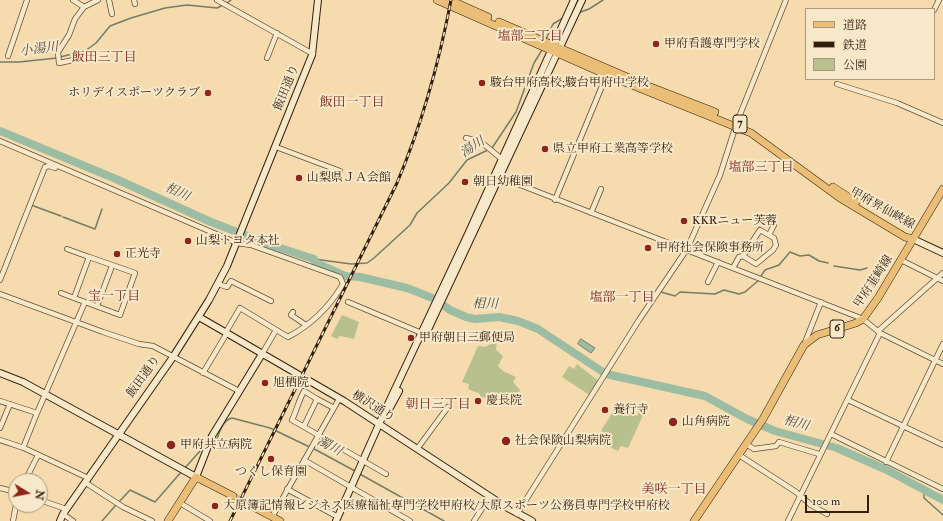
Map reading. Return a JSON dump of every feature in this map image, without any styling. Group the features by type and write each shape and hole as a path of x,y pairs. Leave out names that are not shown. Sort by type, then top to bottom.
{"main road":[{"name":"甲府昇仙峡線","path":"437,0 608,72 737,124 763,141 840,198 905,237 913,239"},
{"name":"甲府昇仙峡線","path":"449,0 550,47"},
{"name":"甲府韮崎線","path":"746,444 763,420 804,345 817,335 856,323 863,319 872,308 943,189"},
{"name":"6","path":"694,521 746,444"},
{"path":"168,521 196,477 234,496"},
{"path":"250,505 280,521"}],"street":[{"path":"8,56 27,0"},
{"path":"73,0 84,7"},
{"path":"83,58 59,63 58,52 84,7 98,0"},
{"path":"108,0 112,14"},
{"path":"217,0 313,54"},
{"name":"飯田通り","path":"60,521 64,512 173,357 218,284 244,226 313,54 318,0"},
{"path":"517,514 608,369 687,249 720,175 737,124 786,0"},
{"path":"287,489 337,519 380,424 500,177 550,47 572,19 578,2"},
{"path":"442,296 503,160 550,47 570,8 578,2"},
{"path":"267,58 277,33"},
{"path":"555,200 608,72"},
{"path":"837,84 897,103 943,123"},
{"path":"466,138 481,142 503,160"},
{"path":"0,141 237,242 251,245 340,277 343,284 336,295 306,326 288,338 240,308 203,372"},
{"path":"276,146 340,171"},
{"path":"0,280 46,167 49,166 74,173"},
{"path":"500,177 555,200 687,249 863,319 879,332 943,364"},
{"path":"591,213 601,189"},
{"path":"769,235 774,225"},
{"path":"733,268 739,257 743,256 760,230 774,238 776,245 773,250 756,264 743,256"},
{"path":"913,239 943,254"},
{"path":"742,243 749,247"},
{"path":"61,293 120,315 135,273 67,250"},
{"path":"74,298 89,257"},
{"path":"901,260 943,281"},
{"path":"708,282 718,262"},
{"path":"97,306 112,266"},
{"path":"788,521 848,400 879,332 943,273"},
{"path":"218,284 227,287 231,281 271,301"},
{"path":"0,294 139,344 153,346 239,391"},
{"path":"23,448 85,302"},
{"path":"348,302 424,334"},
{"path":"804,345 821,302"},
{"path":"293,312 291,315 306,326"},
{"name":"横沢通り","path":"199,317 380,424 517,514 532,521"},
{"path":"0,373 23,382 196,477 209,440 276,330"},
{"path":"886,462 943,344"},
{"path":"334,408 304,391 297,404 297,409 292,420 386,474"},
{"path":"304,426 317,399"},
{"path":"272,517 339,399"},
{"path":"848,400 943,446"},
{"path":"0,402 37,413"},
{"path":"0,428 10,404"},
{"path":"417,449 448,407"},
{"path":"831,435 943,489"},
{"path":"0,440 23,448 87,480 123,507 152,521"},
{"path":"746,444 754,449 776,446 779,442 820,454"},
{"path":"29,473 38,455"},
{"path":"739,455 796,492 822,513 827,514"},
{"path":"304,460 410,521"},
{"path":"474,521 490,496"},
{"path":"48,504 64,512 73,521"},
{"path":"180,504 210,521"}],"green space":[{"path":"342,315 359,322 354,339 340,336 337,339 331,336"},
{"path":"497,341 496,350 503,356 498,366 503,371 516,377 513,382 520,390 515,400 502,393 497,402 480,396 480,394 468,389 469,384 462,382 478,346 485,347"},
{"path":"577,364 600,382 591,396 562,377 569,366 574,369"},
{"path":"617,405 637,416 641,409 645,411 628,448 621,446 618,451 605,445 610,435 601,431"}],"shaded area":[{"path":"581,339 595,348 591,353 578,344"}],"waterway":[{"name":"小湯川","path":"226,4 231,0"},
{"name":"湯川","path":"578,13 589,9 603,0"},
{"name":"小湯川","path":"60,57 85,51 96,43 110,26 131,18 165,8 187,5 217,8 223,5"},
{"name":"湯川","path":"546,39 553,24 563,18"},
{"name":"湯川","path":"314,259 351,264 367,263 374,258 410,225 417,213 449,183 467,160 492,148 516,112 534,63 542,50"},
{"name":"小湯川","path":"0,62 19,62 57,58"},
{"name":"相川","path":"0,131 116,179 211,222 271,245 314,259 316,263 345,276 360,277 407,288 435,299 450,310 466,317 475,319 499,317 518,321 538,329 606,374 705,396 747,419 775,431 837,448 887,470 943,500"},
{"path":"31,205 61,216"},
{"path":"63,217 95,229 102,209"},
{"path":"761,276 765,270 779,265 790,252 800,256 809,255 819,261 828,263"},
{"path":"834,266 860,270 867,268"},
{"path":"661,292 675,296 680,292 715,294 724,290 739,294 745,292 759,280"},
{"name":"濁川","path":"213,446 225,422 232,418 270,428 355,471"},
{"name":"濁川","path":"184,469 200,451"},
{"name":"濁川","path":"119,502 130,490 155,502 182,471"},
{"name":"濁川","path":"358,473 444,521"},
{"path":"924,489 924,498 943,515"},
{"name":"濁川","path":"102,521 116,505"}],"tunnel":[{"path":"233,496 250,505"}],"railway":[{"path":"230,521 397,183 429,93 451,0"}],"place":[{"name":"甲府看護専門学校","path":"656,44"},
{"name":"駿台甲府高校;駿台甲府中学校","path":"482,83"},
{"name":"ホリデイスポーツクラブ","path":"208,93"},
{"name":"県立甲府工業高等学校","path":"545,149"},
{"name":"山梨県ＪＡ会館","path":"299,178"},
{"name":"朝日幼稚園","path":"465,182"},
{"name":"KKRニュー芙蓉","path":"684,221"},
{"name":"山梨トヨタ本社","path":"188,241"},
{"name":"甲府社会保険事務所","path":"648,248"},
{"name":"正光寺","path":"117,254"},
{"name":"甲府朝日三郵便局","path":"411,338"},
{"name":"旭栖院","path":"265,383"},
{"name":"慶長院","path":"478,401"},
{"name":"養行寺","path":"605,410"},
{"name":"山角病院","path":"673,422"},
{"name":"社会保険山梨病院","path":"506,441"},
{"name":"甲府共立病院","path":"171,445"},
{"name":"つくし保育園","path":"271,459"},
{"name":"大原簿記情報ビジネス医療福祉専門学校甲府校/大原スポーツ公務員専門学校甲府校","path":"215,506"}],"district":[{"name":"塩部二丁目","path":"530,37"},
{"name":"飯田三丁目","path":"104,58"},
{"name":"飯田一丁目","path":"352,103"},
{"name":"塩部三丁目","path":"761,168"},
{"name":"宝一丁目","path":"114,297"},
{"name":"塩部一丁目","path":"622,298"},
{"name":"朝日三丁目","path":"438,405"},
{"name":"美咲一丁目","path":"674,490"}]}
